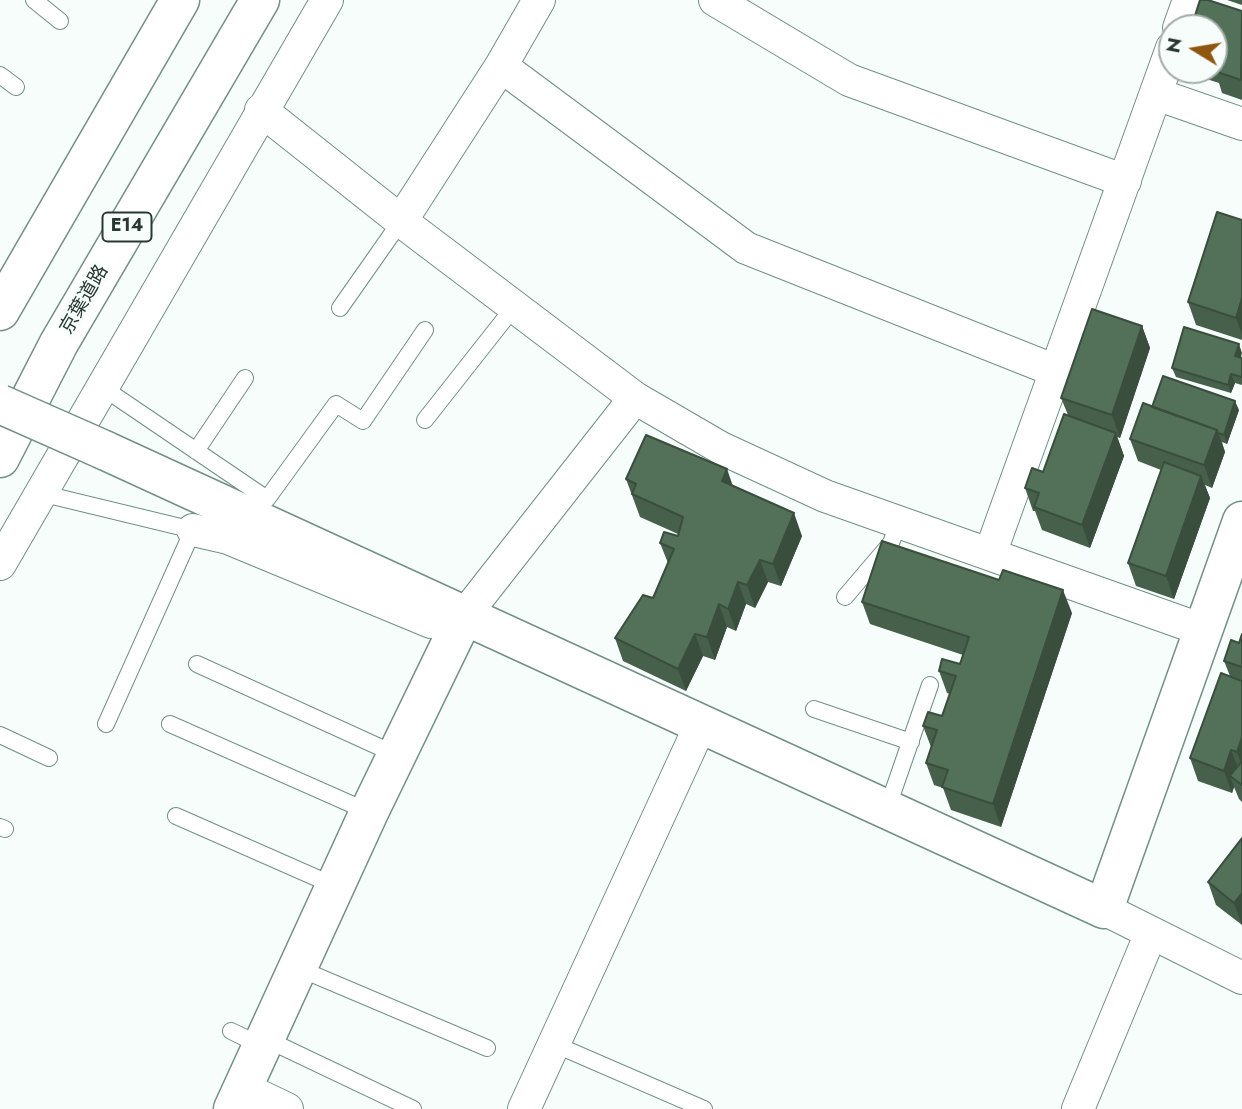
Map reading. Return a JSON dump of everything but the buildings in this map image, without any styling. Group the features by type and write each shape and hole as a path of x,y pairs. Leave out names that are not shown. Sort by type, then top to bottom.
{"main road":[{"path":"0,311 180,0"},
{"name":"京葉道路","path":"0,458 59,343 260,0"},
{"path":"0,404 1104,909 1242,521"},
{"path":"238,1098 253,1038 298,968 369,812 464,617"}],"street":[{"path":"0,564 327,0"},
{"path":"401,221 501,66 540,0"},
{"path":"715,0 849,80 1125,181"},
{"path":"501,66 746,248 1056,371"},
{"path":"990,554 1159,84"},
{"path":"1156,94 1242,124"},
{"path":"261,110 401,221 635,398 721,448 825,496 1203,630"},
{"path":"193,530 228,538 431,622 464,617 635,398"},
{"path":"524,1109 701,724"},
{"path":"1104,909 1242,978"},
{"path":"1078,1109 1151,933"},
{"path":"238,1098 287,1109"}],"lane":[{"path":"34,0 60,21"},
{"path":"0,75 16,87"},
{"path":"340,308 401,221"},
{"path":"425,420 514,307"},
{"path":"102,387 267,499 336,404 363,421 425,330"},
{"path":"196,451 245,378"},
{"path":"40,493 193,530 106,724"},
{"path":"845,597 891,543 899,522"},
{"path":"197,664 397,755"},
{"path":"887,809 930,685"},
{"path":"814,709 911,742"},
{"path":"170,724 369,812"},
{"path":"0,735 49,758"},
{"path":"176,817 335,886"},
{"path":"298,968 487,1048"},
{"path":"253,1038 413,1109"},
{"path":"554,1044 704,1109"}]}
